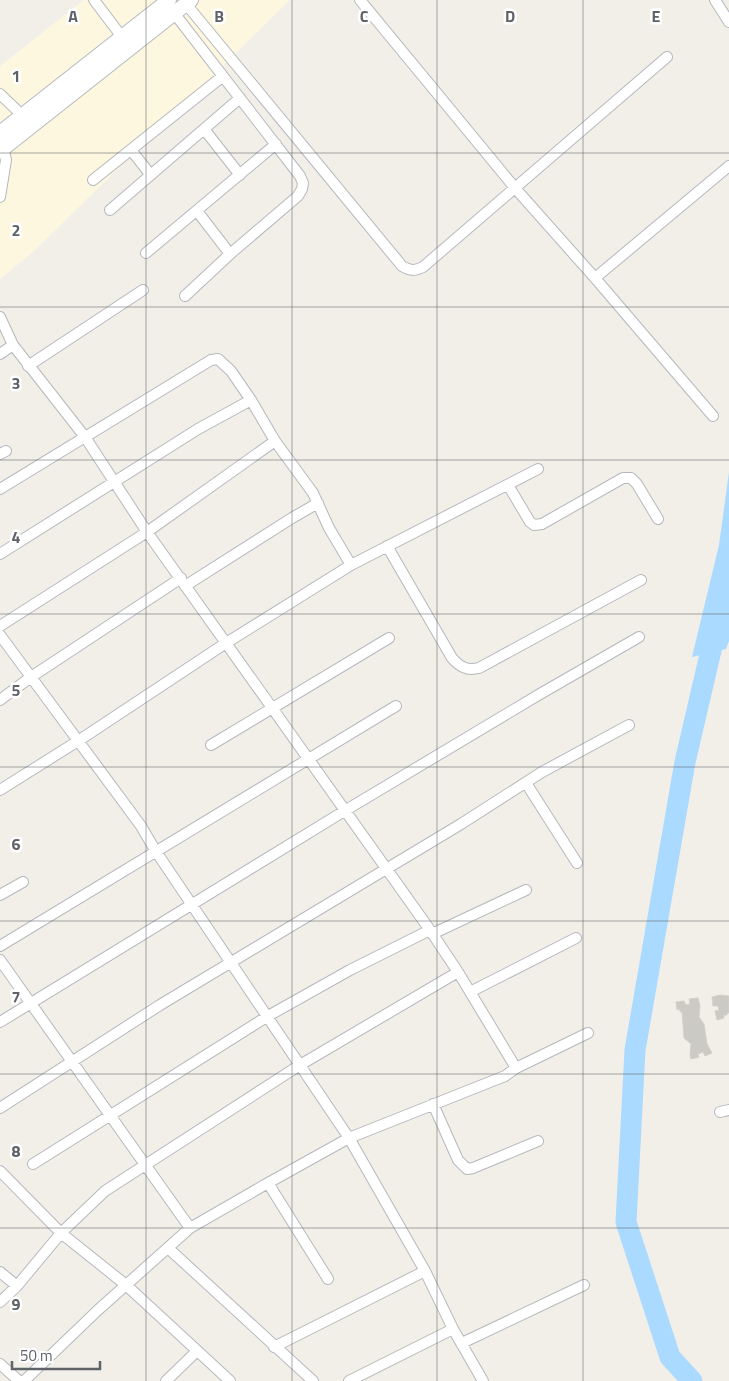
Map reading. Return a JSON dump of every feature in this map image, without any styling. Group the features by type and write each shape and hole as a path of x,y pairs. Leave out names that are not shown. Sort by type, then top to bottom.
{"street":[{"path":"94,0 122,37"},
{"path":"360,0 515,188 713,416"},
{"path":"715,0 729,22"},
{"path":"28,121 122,37 170,5 188,2 402,266 409,270 417,270 423,267 667,57"},
{"path":"170,5 300,176 303,183 302,190 298,196 230,254 185,296"},
{"path":"0,197 6,160 1,142 170,5"},
{"path":"93,180 223,76"},
{"path":"0,94 28,121"},
{"path":"110,210 240,98"},
{"path":"204,129 240,175"},
{"path":"146,253 276,144"},
{"path":"131,150 150,174"},
{"path":"595,278 729,166"},
{"path":"197,211 230,254"},
{"path":"28,366 143,290"},
{"path":"0,317 13,345 85,437 147,532 431,932 458,972 516,1068"},
{"path":"0,354 13,345"},
{"path":"0,489 211,360 218,359 225,364 251,400 275,441 318,503 329,528 351,565"},
{"path":"0,554 198,430 251,400"},
{"path":"0,626 147,532 275,441"},
{"path":"0,790 226,643 351,565 538,469"},
{"path":"508,485 530,522 534,525 542,524 623,478 631,478 637,484 658,519"},
{"path":"0,700 31,677 183,582 318,503"},
{"path":"387,546 452,658 459,666 472,670 479,668 641,580"},
{"path":"0,635 141,826 155,850 349,1138 425,1272 483,1381"},
{"path":"0,1022 346,810 639,637"},
{"path":"211,746 389,638"},
{"path":"0,946 155,850 396,706"},
{"path":"0,1108 160,1005 461,824 542,772 629,725"},
{"path":"526,783 577,863"},
{"path":"0,895 23,882"},
{"path":"33,1164 268,1016 350,970 526,890"},
{"path":"470,992 576,938"},
{"path":"0,960 190,1228"},
{"path":"0,1302 17,1286 61,1233 104,1192 300,1065 458,972"},
{"path":"24,1381 190,1228 268,1182 349,1138 505,1076 516,1068 588,1033"},
{"path":"432,1104 458,1160 467,1169 538,1141"},
{"path":"0,1172 61,1233 126,1285 230,1381"},
{"path":"268,1182 328,1279"},
{"path":"168,1248 313,1381"},
{"path":"0,1272 17,1286"},
{"path":"274,1347 425,1272"},
{"path":"462,1343 584,1284"},
{"path":"349,1381 454,1329"},
{"path":"166,1381 197,1351"},
{"path":"0,1364 20,1381"}],"shaded area":[{"path":"84,0 290,0 33,252 0,279 0,66"}],"water":[{"path":"729,472 729,641 726,649 692,657 719,545"}],"building":[{"path":"720,995 729,996 729,1013 724,1015 724,1018 717,1020 715,1011 719,1010 718,1006 713,1006 712,997"},
{"path":"698,998 700,1006 699,1017 704,1024 707,1044 712,1053 705,1056 703,1052 698,1054 699,1057 691,1059 691,1044 684,1038 682,1012 680,1012 680,1009 677,1010 676,1002 684,1001 686,1005 690,1004 689,999"}],"waterway":[{"path":"692,1381 670,1357 626,1222 635,1050 685,762 729,573"}]}
